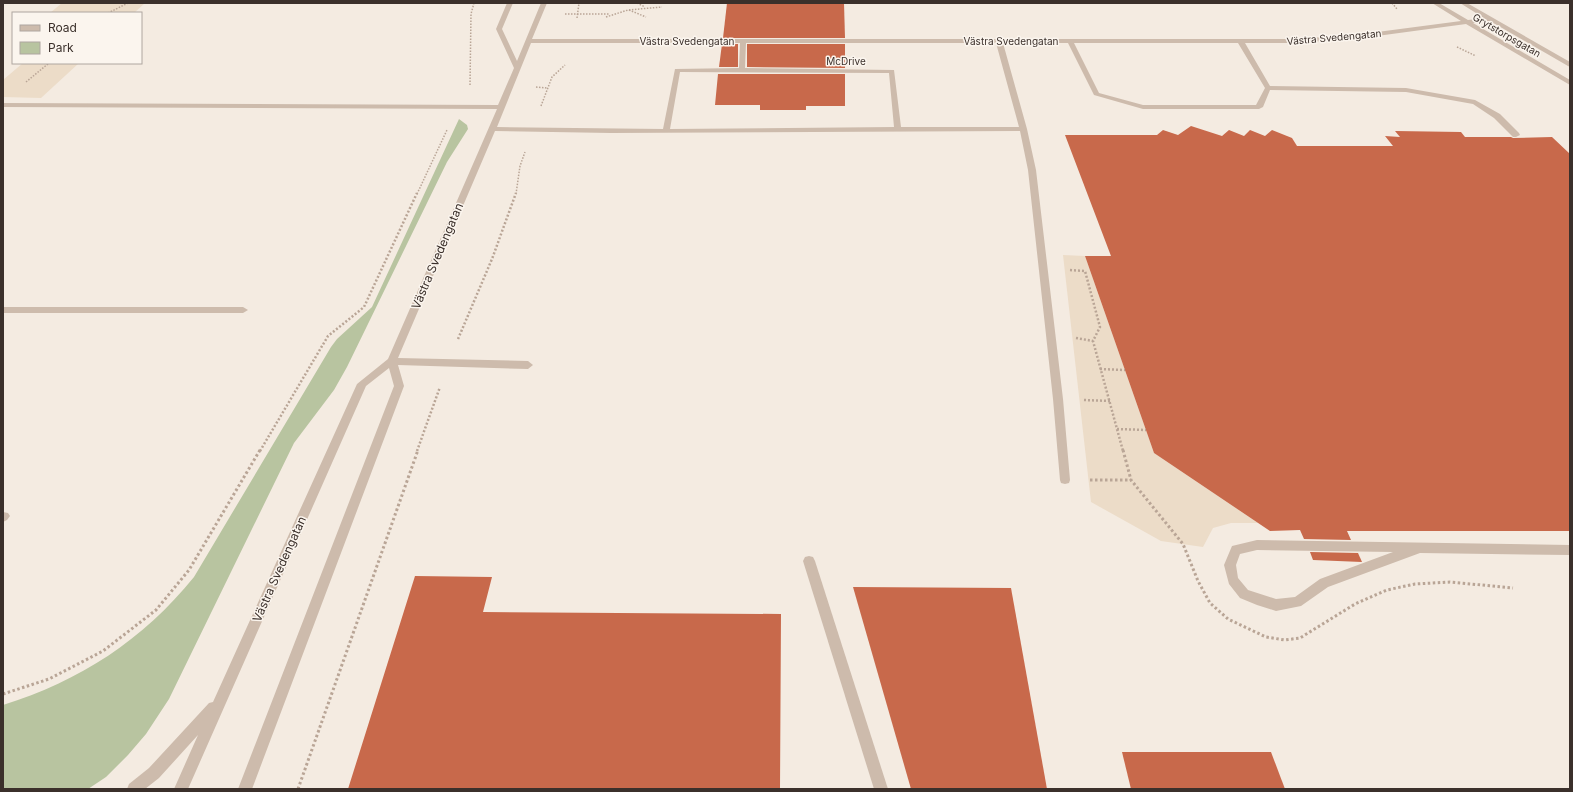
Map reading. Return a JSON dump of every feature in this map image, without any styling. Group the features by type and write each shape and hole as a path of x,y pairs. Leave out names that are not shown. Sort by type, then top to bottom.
{"street":[{"path":"510,3 498,29 517,68"},
{"name":"Västra Svedengatan","path":"181,789 362,384 392,361 492,129 544,3"},
{"name":"Grytstorpsgatan","path":"1434,3 1570,83"},
{"name":"Grytstorpsgatan","path":"1463,3 1570,65"},
{"name":"Västra Svedengatan","path":"529,41 1296,41 1362,36 1490,19"},
{"path":"666,130 677,70 742,70 743,41"},
{"path":"999,41 1023,129 1032,170 1044,270 1065,480"},
{"path":"1070,41 1096,94 1143,107 1259,107 1268,88"},
{"path":"1241,42 1268,88"},
{"name":"McDrive","path":"742,70 892,72 898,129"},
{"path":"1268,88 1406,90 1474,102 1497,116 1516,135"},
{"path":"3,105 501,107"},
{"path":"492,129 1023,129"},
{"path":"3,310 242,310"},
{"path":"244,789 399,386 392,361 528,365"},
{"path":"1416,548 1324,584 1297,602 1276,605 1257,600 1244,594 1233,580 1230,565 1236,550 1257,545 1570,550"},
{"path":"809,561 881,789"},
{"path":"134,789 154,773 221,701"}],"path":[{"path":"110,12 128,3"},
{"path":"3,694 49,679 102,651 156,610 190,570 328,336 364,307 451,122 461,106 470,86 471,14 474,3"},
{"path":"298,789 464,321 492,259 516,193 520,166 552,77 567,63 581,28 576,14 579,3"},
{"path":"637,3 645,8"},
{"path":"612,14 662,6"},
{"path":"1044,270 1085,271 1100,327 1093,341 1131,480 1183,544"},
{"path":"1100,369 1124,370"},
{"path":"1117,429 1146,430"},
{"path":"1065,480 1131,480"}],"green space":[{"path":"459,119 467,125 468,129 447,162 347,367 334,390 294,443 169,699 146,734 106,777 88,789 3,789 3,705 58,684 84,671 108,656 153,620 174,600 194,577 331,347 337,339 372,307"}],"shaded area":[{"path":"62,3 145,3 135,12 51,12"},
{"path":"22,64 78,64 41,98 3,97 3,80"},
{"path":"1063,255 1085,256 1154,453 1258,523 1231,523 1213,528 1203,547 1161,541 1091,502"}],"building":[{"path":"727,3 844,3 845,38 723,38"},
{"path":"722,44 738,44 738,67 719,67"},
{"path":"747,44 845,44 845,68 747,67"},
{"path":"718,74 845,74 845,106 806,106 806,110 760,110 760,105 715,105"},
{"path":"1191,126 1222,136 1229,130 1244,136 1250,130 1265,136 1272,130 1292,138 1297,146 1393,146 1385,136 1400,137 1395,131 1461,132 1465,137 1552,137 1570,154 1570,531 1347,531 1351,540 1304,539 1300,530 1270,531 1154,453 1085,256 1111,256 1065,135 1157,135 1163,130 1178,135"},
{"path":"1310,552 1358,553 1362,562 1313,560"},
{"path":"415,576 492,577 483,612 781,614 780,789 348,789"},
{"path":"853,587 1011,588 1047,789 911,789"},
{"path":"1122,752 1271,752 1285,789 1131,789"}]}
